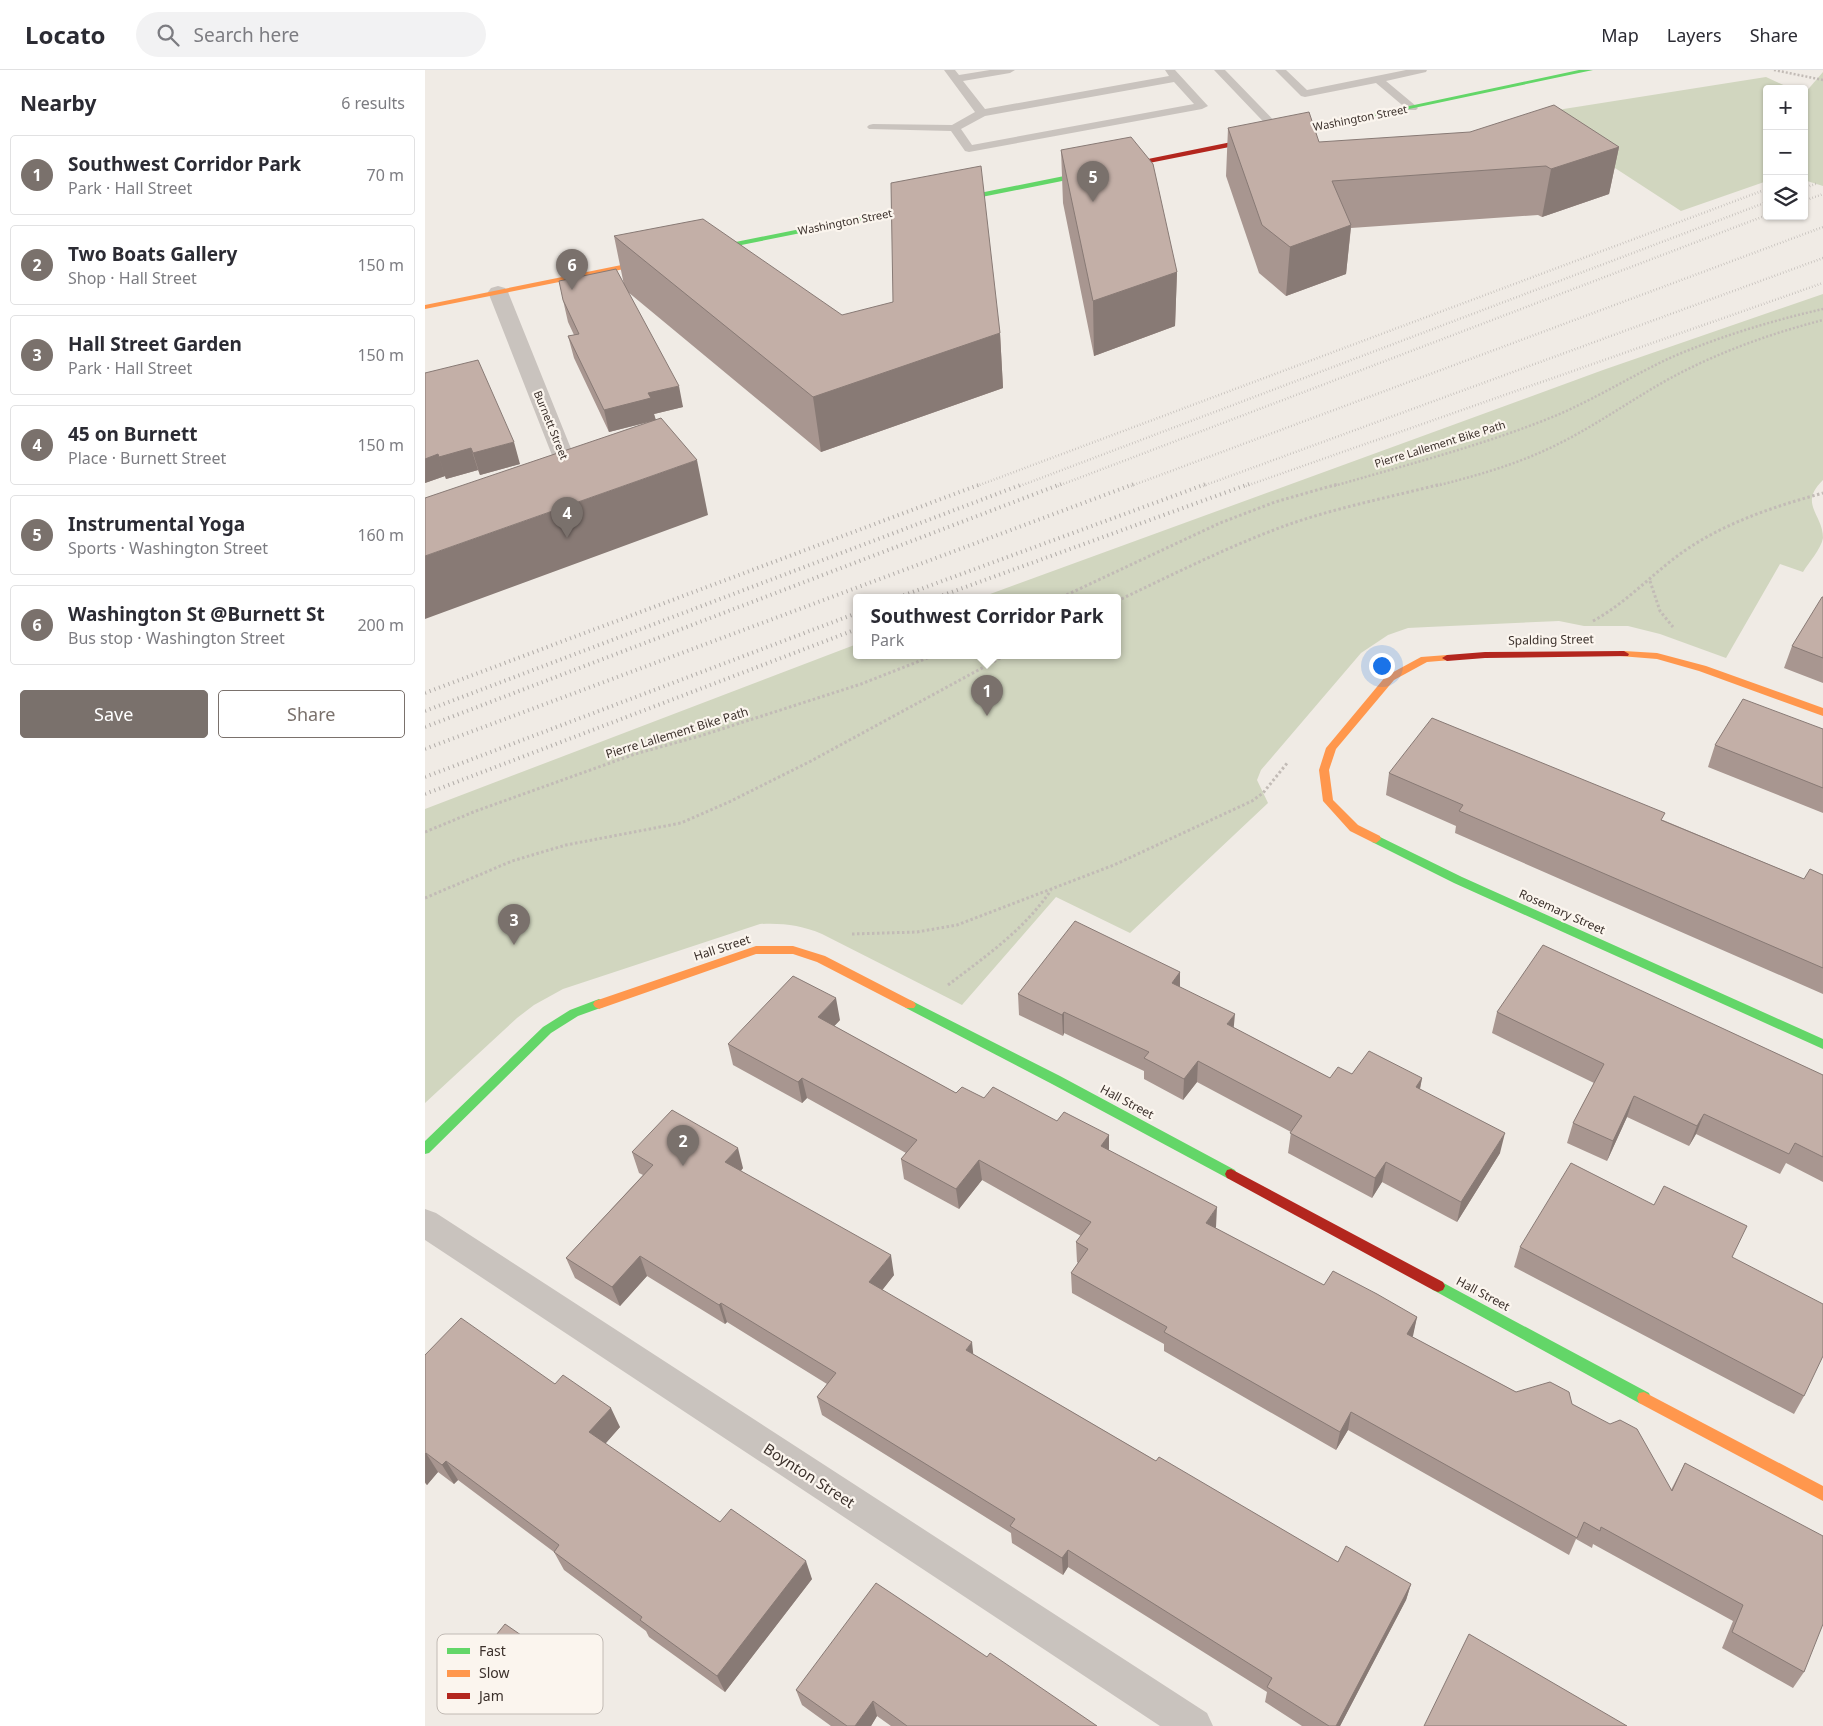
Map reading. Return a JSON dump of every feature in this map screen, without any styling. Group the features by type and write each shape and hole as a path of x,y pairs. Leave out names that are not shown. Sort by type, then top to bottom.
{"street":[{"name":"Washington Street","path":"687,254 1412,108 1589,70"},
{"path":"425,306 668,258"},
{"name":"Burnett Street","path":"498,292 569,471 535,483"},
{"name":"Spalding Street","path":"1324,770 1331,748 1390,678 1425,659 1485,655 1612,653 1657,656 1702,668 1823,712"},
{"name":"Rosemary Street","path":"1324,770 1328,800 1354,828 1458,880 1823,1044"},
{"name":"Hall Street","path":"425,1149 547,1030 574,1014 756,950 793,950 821,959 1056,1080 1823,1494"},
{"name":"Boynton Street","path":"425,1223 1194,1726"}],"lane":[{"path":"952,75 1010,70"},
{"path":"1219,70 1265,120 1281,134"},
{"path":"1280,70 1305,94 1422,70"},
{"path":"873,127 954,128 982,113 1173,74 1201,106 969,149 954,128"},
{"path":"952,75 982,113"},
{"path":"1378,79 1412,108"}],"path":[{"path":"1774,70 1823,80"},
{"name":"Pierre Lallement Bike Path","path":"1068,594 1171,543 1215,524 1277,502 1487,440 1550,417 1599,396 1671,358 1713,341 1779,319 1823,309"},
{"path":"1121,599 1250,538 1317,516 1459,480 1532,457 1570,439 1666,381 1702,362 1746,344 1823,320"},
{"path":"1592,622 1619,607 1678,555 1698,541 1735,523 1777,507 1823,493"},
{"path":"1650,580 1657,598 1657,608 1661,617 1675,629 1702,668"},
{"name":"Pierre Lallement Bike Path","path":"425,832 476,811 635,754 700,736 852,687 925,659"},
{"path":"425,898 512,861 566,846 681,822 731,801 811,761 999,659"},
{"path":"848,934 917,932 957,924 1114,865 1252,801 1263,793 1291,758"},
{"path":"945,988 999,947 1033,916 1051,890"}],"green space":[{"path":"1823,72 1823,186 1808,181 1808,89"},
{"path":"1766,77 1783,85 1763,85 1763,182 1681,211 1532,114"},
{"path":"1823,294 1823,480 1812,496 1812,503 1822,530 1822,542 1803,572 1780,564 1726,658 1660,634 1628,626 1584,626 1559,621 1408,628 1388,635 1361,653 1261,770 1257,780 1268,803 1130,933 1056,897 962,1005 822,934 792,925 760,924 563,989 534,1005 517,1018 425,1103 425,809 853,646 853,659 1121,659 1121,594 990,594 1603,370"}],"building":[{"path":"1554,105 1619,147 1551,169 1546,166 1332,181 1351,225 1290,247 1262,225 1228,128 1309,112 1319,142 1470,132"},
{"path":"1131,137 1153,164 1177,272 1093,301 1061,150"},
{"path":"981,166 1000,333 813,397 614,236 703,219 842,315 893,302 891,183"},
{"path":"616,269 679,386 648,393 651,398 604,410 568,336 579,334 563,300 559,281"},
{"path":"478,360 514,442 473,453 471,448 439,457 438,454 425,459 425,373"},
{"path":"661,418 697,460 425,556 425,498"},
{"path":"1823,597 1823,658 1792,646"},
{"path":"1743,699 1823,729 1823,788 1715,745"},
{"path":"1432,718 1665,813 1661,820 1804,879 1810,869 1823,875 1823,968 1459,811 1463,805 1389,773"},
{"path":"1075,921 1180,972 1172,983 1235,1014 1227,1024 1330,1078 1338,1067 1352,1074 1369,1051 1422,1078 1416,1087 1505,1133 1461,1202 1386,1162 1375,1178 1290,1133 1302,1116 1198,1061 1184,1079 1144,1058 1149,1052 1064,1012 1062,1015 1018,994"},
{"path":"1543,945 1823,1075 1823,1157 1795,1143 1789,1154 1704,1114 1697,1126 1634,1096 1613,1141 1573,1123 1604,1064 1497,1012"},
{"path":"793,976 836,998 818,1017 956,1093 962,1087 984,1098 993,1087 1057,1121 1064,1112 1109,1135 1101,1146 1217,1207 1206,1223 1324,1285 1333,1271 1377,1294 1417,1317 1407,1334 1516,1392 1550,1382 1569,1392 1572,1404 1610,1424 1620,1420 1637,1429 1672,1491 1685,1463 1823,1536 1823,1624 1804,1672 1732,1632 1743,1605 1601,1527 1600,1531 1584,1522 1577,1538 1351,1412 1340,1432 1164,1332 1167,1327 1071,1273 1088,1249 1076,1242 1091,1222 979,1160 956,1189 901,1159 917,1140 802,1078 798,1082 728,1044"},
{"path":"672,1110 738,1148 725,1162 891,1255 869,1282 972,1342 966,1350 1156,1461 1159,1457 1338,1562 1346,1546 1411,1584 1336,1726 1329,1726 1267,1687 1272,1678 1068,1550 1062,1558 1010,1526 1015,1519 817,1397 836,1373 721,1303 719,1305 640,1256 612,1287 566,1258 653,1165 632,1152"},
{"path":"1571,1163 1654,1205 1664,1186 1747,1226 1732,1257 1823,1304 1823,1356 1804,1396 1520,1247"},
{"path":"461,1318 555,1384 563,1375 611,1408 589,1432 720,1522 731,1509 806,1561 717,1676 640,1620 642,1617 554,1552 559,1545 446,1461 442,1465 425,1454 425,1355"},
{"path":"876,1583 987,1657 990,1653 1097,1726 907,1726 873,1701 855,1726 847,1726 796,1690"},
{"path":"505,1624 519,1634 497,1634"},
{"path":"1469,1634 1627,1726 1424,1726"}],"railway":[{"path":"1808,187 1818,183"},
{"path":"977,486 1763,191"},
{"path":"1808,200 1823,194"},
{"path":"1020,486 1763,204"},
{"path":"1058,486 1763,217"},
{"path":"1131,486 1823,227"},
{"path":"1203,486 1823,258"},
{"path":"1246,486 1823,283"},
{"path":"425,693 981,484"},
{"path":"425,711 1023,484"},
{"path":"425,727 1061,484"},
{"path":"425,749 1134,484"},
{"path":"907,594 1206,484"},
{"path":"946,594 1249,484"},
{"path":"425,777 853,615"},
{"path":"425,794 853,631"}],"traffic: fast":[{"path":"1291,132 1589,70"},
{"path":"701,251 1094,172"},
{"path":"1376,839 1458,880 1823,1044"},
{"path":"425,1149 547,1030 574,1013 599,1004"},
{"path":"910,1005 1056,1080 1231,1174"},
{"path":"1438,1286 1644,1398"}],"traffic: slow":[{"path":"425,307 656,260"},
{"path":"1624,654 1657,656 1702,668 1823,712"},
{"path":"1376,839 1354,828 1328,801 1324,770 1331,748 1390,678 1425,659 1447,658"},
{"path":"599,1004 756,950 793,950 821,959 910,1005"},
{"path":"1644,1398 1823,1494"}],"traffic: jam":[{"path":"1094,172 1291,132"},
{"path":"1447,658 1485,655 1624,654"},
{"path":"1231,1174 1438,1286"}],"place":[{"name":"Instrumental Yoga","path":"1093,202"},
{"name":"Washington St @Burnett St","path":"572,290"},
{"name":"45 on Burnett","path":"567,538"},
{"name":"Southwest Corridor Park","path":"987,716"},
{"name":"Hall Street Garden","path":"514,945"},
{"name":"Two Boats Gallery","path":"683,1166"}]}
